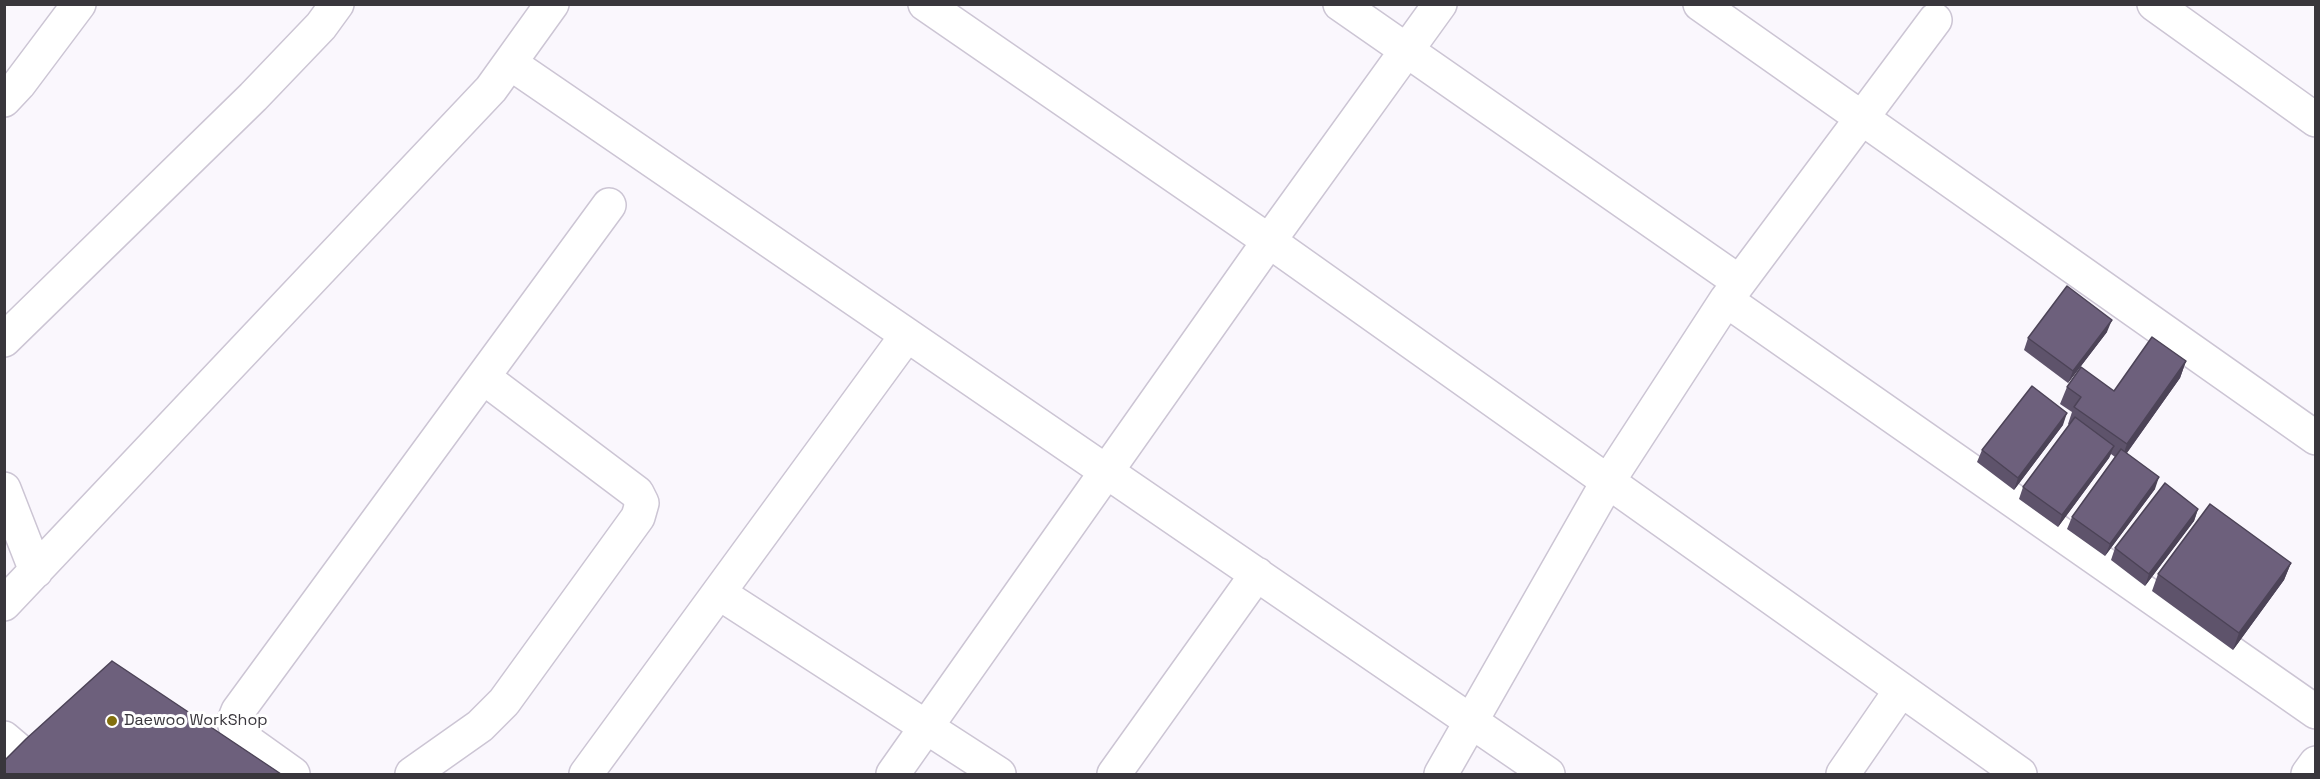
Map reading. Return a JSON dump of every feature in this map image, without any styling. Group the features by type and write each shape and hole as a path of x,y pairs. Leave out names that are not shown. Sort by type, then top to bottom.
{"street":[{"path":"10,86 79,4"},
{"path":"4,340 253,97 321,26 337,4"},
{"path":"4,604 443,141 491,88 552,4"},
{"path":"925,4 1269,241 2020,774"},
{"path":"1340,4 1732,291 2316,712"},
{"path":"893,774 1269,241 1440,4"},
{"path":"1700,4 2316,438"},
{"path":"2154,4 2316,120"},
{"path":"1441,774 1607,483 1732,291 1935,20"},
{"path":"510,63 1548,774"},
{"path":"293,774 237,734 234,721 238,711 609,205"},
{"path":"586,774 907,335"},
{"path":"412,774 480,726 504,702 638,517 642,503 637,493 483,377"},
{"path":"4,489 36,571"},
{"path":"1114,774 1257,574"},
{"path":"719,593 999,774"},
{"path":"1843,774 1900,690"},
{"path":"2308,774 2316,763"}],"building":[{"path":"2067,286 2112,320 2073,371 2028,338"},
{"path":"2152,337 2186,361 2127,444 2074,407 2081,397 2067,387 2081,367 2114,391"},
{"path":"2032,386 2067,413 2018,478 1982,450"},
{"path":"2075,417 2114,446 2062,515 2023,487"},
{"path":"2121,449 2159,477 2110,544 2072,517"},
{"path":"2165,483 2198,509 2149,574 2115,548"},
{"path":"2210,504 2291,563 2239,633 2158,574"},
{"name":"Daewoo WorkShop","path":"112,661 281,774 4,774 4,761"}],"place":[{"name":"Daewoo WorkShop","path":"112,721"}]}
